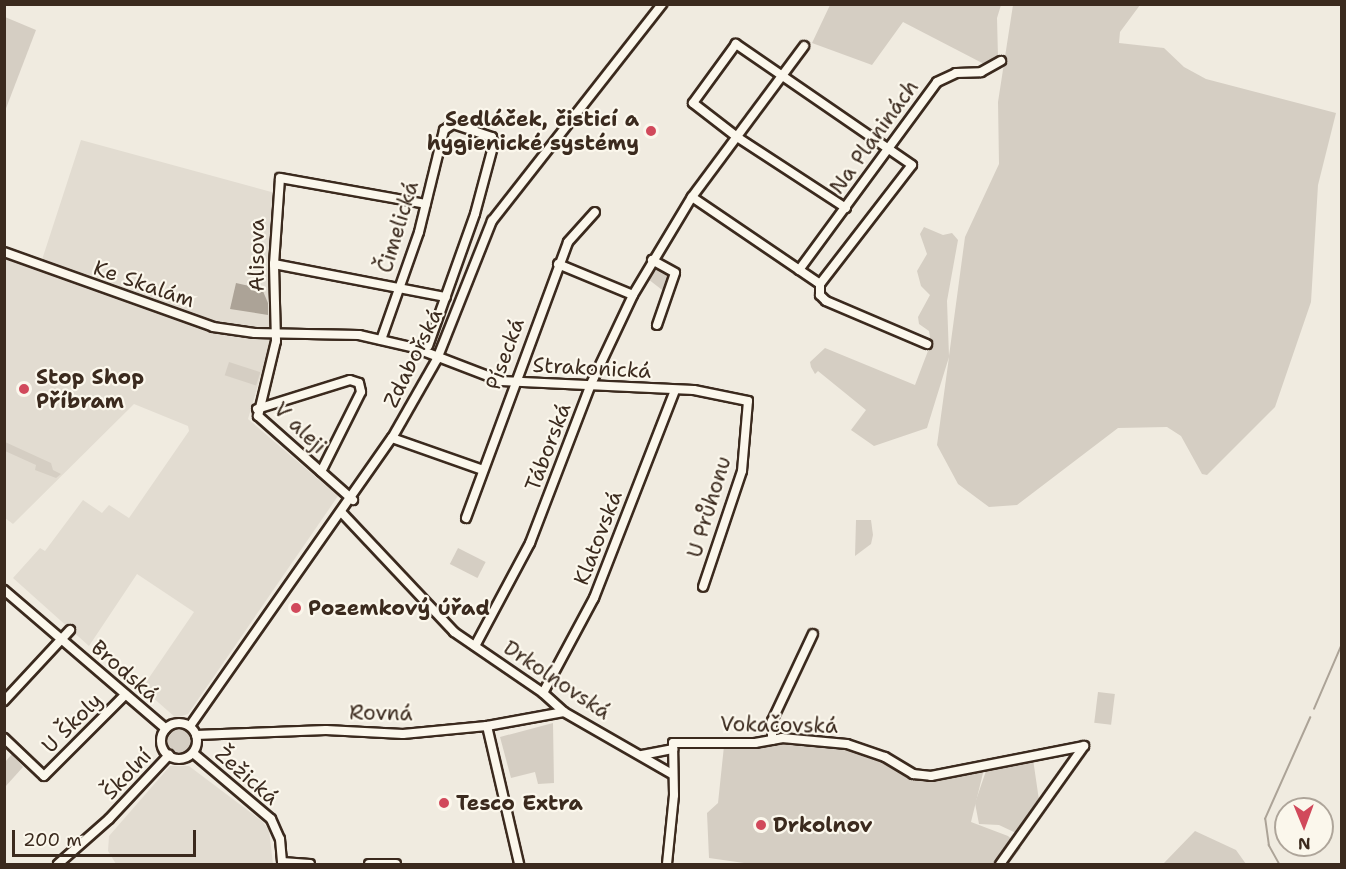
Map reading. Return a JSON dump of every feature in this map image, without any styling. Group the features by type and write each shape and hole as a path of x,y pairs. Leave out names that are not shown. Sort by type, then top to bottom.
{"street":[{"name":"Zdabořská","path":"190,726 353,500 392,438 437,359 492,221 662,4"},
{"path":"846,208 736,137 693,103 736,44 781,77 909,161 911,170 820,284 820,295 826,301 927,344"},
{"name":"Táborská","path":"475,646 530,543 591,384 652,260 692,196 804,46"},
{"name":"Na Planinách","path":"799,270 937,82 956,73 988,70 1001,61"},
{"name":"Zdabořská","path":"428,346 475,214 494,143 492,137 448,125"},
{"name":"Čimelická","path":"381,340 426,204 448,125"},
{"name":"Alisova","path":"276,332 274,264 280,178 426,204"},
{"path":"692,196 820,284"},
{"name":"Písecká","path":"466,518 567,242 595,212"},
{"name":"Ke Skalám","path":"4,252 208,326 381,340"},
{"path":"652,260 675,273 657,325"},
{"path":"274,264 399,286 446,297"},
{"path":"558,264 633,295"},
{"name":"V aleji","path":"276,332 257,409 262,421 353,500"},
{"name":"Strakonická","path":"381,340 483,377 514,382 591,384 711,392 748,400"},
{"path":"257,409 350,380 359,383 361,393 321,472"},
{"name":"Klatovská","path":"543,693 594,598 675,390"},
{"name":"U Průhonu","path":"703,587 742,471 748,400"},
{"path":"392,438 483,471"},
{"name":"Drkolnovská","path":"342,513 448,626 543,693 564,712 672,774"},
{"name":"Brodská","path":"4,590 166,729"},
{"name":"Brodská","path":"4,701 70,630"},
{"path":"772,740 772,722 813,634"},
{"name":"U Školy","path":"4,738 44,776 125,695"},
{"name":"Rovná","path":"196,735 326,730 403,734 487,726 564,712"},
{"path":"176,723 190,726 196,735 193,753 183,759 169,755 161,741 166,729 176,723"},
{"path":"487,726 519,864"},
{"name":"Vokačovská","path":"642,755 673,746 755,743 772,740 847,744 885,757 920,776 943,775 1083,746 1000,864"},
{"path":"667,864 674,800 673,746"},
{"name":"Žežická","path":"193,753 271,819 280,838 282,863 310,864"},
{"name":"Školní","path":"58,864 109,819 169,755"},
{"path":"369,864 396,864"}],"shaded area":[{"path":"830,5 1001,5 997,18 998,57 986,65 903,22 872,65 812,43"},
{"path":"1013,5 1140,5 1120,32 1119,43 1164,48 1184,67 1206,79 1336,113 1318,185 1311,302 1275,407 1207,475 1202,474 1181,436 1167,427 1118,428 1017,505 989,507 958,484 937,445 949,357 927,428 874,446 851,430 866,410 818,371 815,374 811,367 810,362 825,348 915,385 931,343 929,331 919,324 918,317 930,295 921,286 917,271 927,254 920,234 924,227 943,235 952,233 958,240 947,301 949,356 965,237 999,164 998,102"},
{"path":"5,17 36,30 5,111"},
{"path":"81,140 275,193 272,337 248,419 338,496 188,714 176,718 142,688 194,612 137,574 89,646 13,578 40,548 45,551 83,500 102,513 109,505 129,518 189,431 188,426 134,404 13,524 5,518 4,255 39,269"},
{"path":"659,267 671,273 666,293 648,279"},
{"path":"236,283 262,289 268,303 268,315 230,309"},
{"path":"229,362 260,372 256,386 225,375"},
{"path":"5,442 51,463 53,470 61,474 56,478 35,470 36,465 5,451"},
{"path":"856,520 871,520 873,535 871,544 855,556"},
{"path":"458,548 486,562 477,578 450,564"},
{"path":"1098,692 1115,694 1111,725 1094,723"},
{"path":"553,723 554,783 538,784 535,772 511,778 500,737"},
{"path":"179,729 188,732 191,741 188,750 179,753 170,750 167,741 170,732"},
{"path":"824,744 868,753 928,780 984,769 971,822 1008,836 1021,848 1008,864 751,864 709,858 707,813 718,803 724,746"},
{"path":"12,754 23,767 5,787 5,762"},
{"path":"1033,759 1040,807 1025,830 1016,833 999,825 979,824 975,803 987,768"},
{"path":"170,766 189,766 262,821 269,830 273,864 116,864 108,851 109,836"},
{"path":"1195,831 1236,850 1246,864 1163,864"}],"waterway":[{"path":"1314,709 1342,644"},
{"path":"1279,864 1269,846 1265,819 1310,718"}],"place":[{"name":"Sedláček, čisticí a hygienické systémy","path":"651,131"},
{"name":"Stop Shop Příbram","path":"24,389"},
{"name":"Pozemkový úřad","path":"296,608"},
{"name":"Tesco Extra","path":"444,803"},
{"name":"Drkolnov","path":"761,825"}]}
